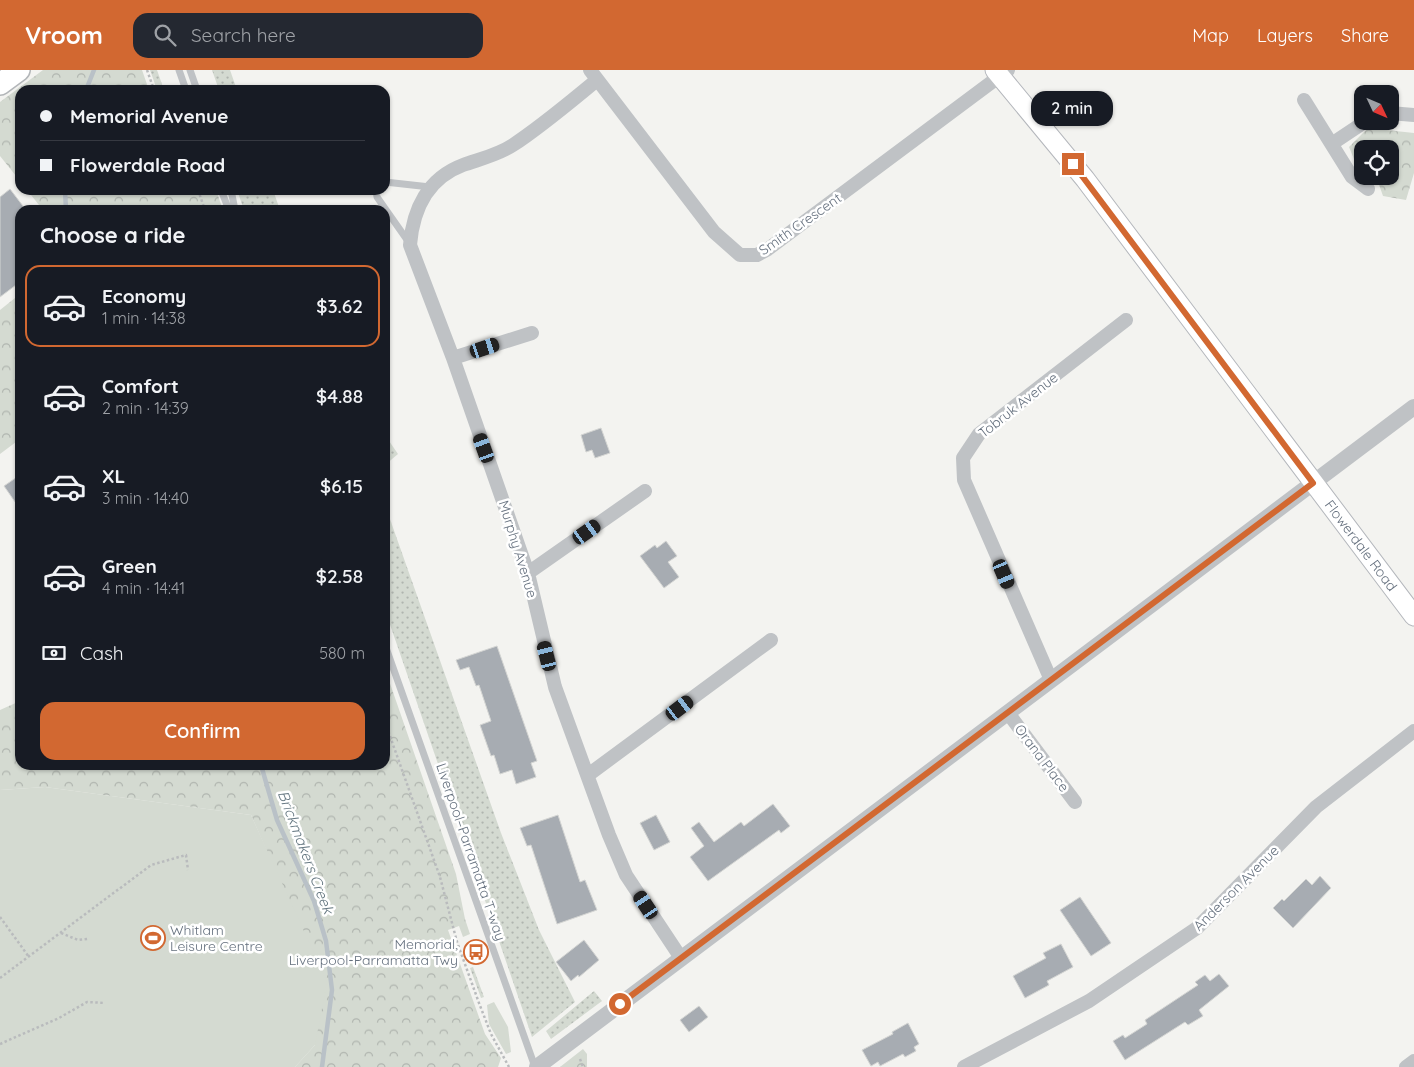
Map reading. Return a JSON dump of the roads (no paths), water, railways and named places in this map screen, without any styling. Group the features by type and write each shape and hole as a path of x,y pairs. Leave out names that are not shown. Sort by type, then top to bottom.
{"main road":[{"path":"0,84 19,70"},
{"name":"Flowerdale Road","path":"1002,72 1085,179 1414,616"}],"street":[{"name":"Smith Crescent","path":"594,75 714,232 740,255 747,256 757,255 768,249 1002,72"},
{"name":"Murphy Avenue","path":"594,75 512,146 449,172 430,187 418,207 411,227 410,245 453,358 528,573 555,687 588,776 626,875 681,958"},
{"path":"1304,100 1333,143 1352,177 1368,189"},
{"path":"1399,114 1414,115"},
{"path":"1333,143 1354,129"},
{"name":"Tobruk Avenue","path":"1051,680 964,480 963,458 979,434 1126,320"},
{"path":"453,358 532,333"},
{"path":"536,1067 1414,407"},
{"path":"528,573 645,491"},
{"path":"588,776 771,640"},
{"name":"Orana Place","path":"1008,713 1075,802"},
{"name":"Anderson Avenue","path":"964,1067 1089,1001 1197,928 1316,807 1414,731"},
{"path":"1406,1067 1414,1061"}],"lane":[{"path":"179,70 184,85"},
{"path":"190,70 195,85"},
{"path":"390,183 430,187"},
{"name":"Murphy Avenue","path":"390,215 410,245"},
{"name":"Liverpool–Parramatta T-way","path":"390,659 536,1067"}],"waterway":[{"name":"Brickmakers Creek","path":"88,85 94,70"},
{"name":"Brickmakers Creek","path":"65,195 66,205"},
{"name":"Brickmakers Creek","path":"262,770 277,820 314,901 326,941 332,990 322,1067"}],"place":[{"name":"Whitlam Leisure Centre","path":"153,938"},
{"name":"Memorial, Liverpool-Parramatta Twy","path":"476,952"}]}
